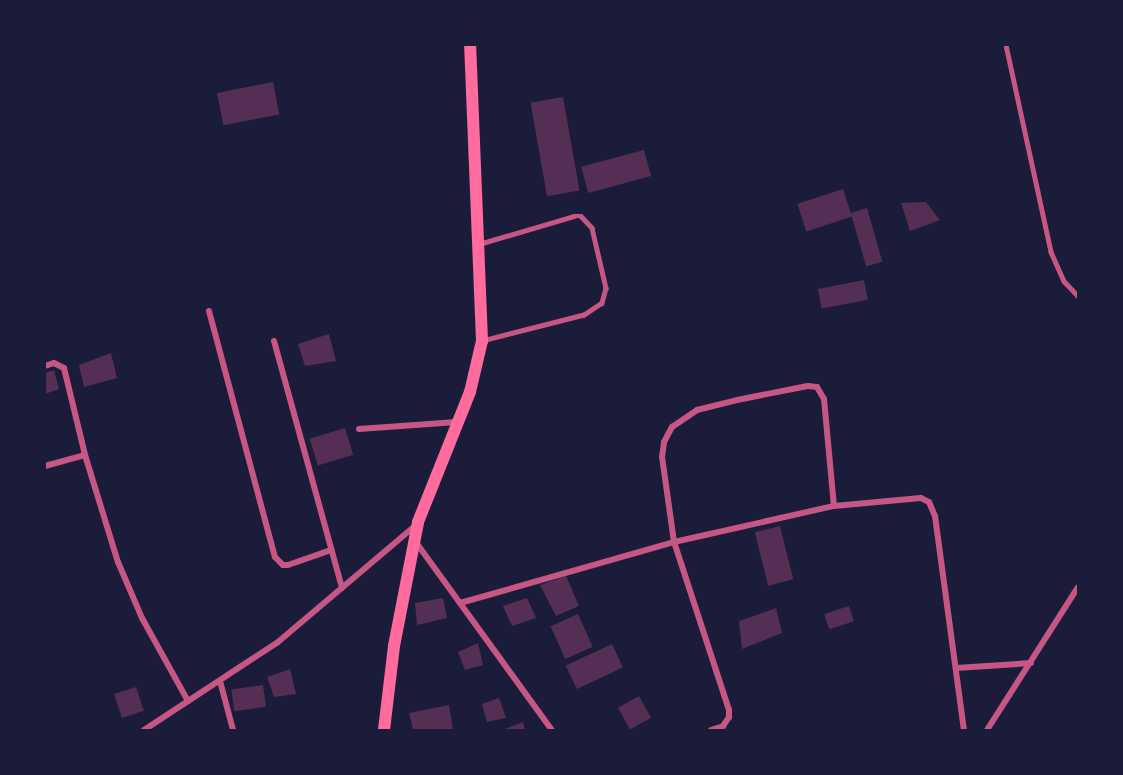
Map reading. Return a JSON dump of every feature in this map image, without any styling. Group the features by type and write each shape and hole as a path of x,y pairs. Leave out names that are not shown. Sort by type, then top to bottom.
{"main road":[{"path":"384,730 394,646 418,522 470,392 482,341 470,45"}],"street":[{"path":"208,311 275,557 283,565 288,565 331,550"},
{"path":"274,340 342,588"},
{"path":"45,366 54,363 64,368 86,454 128,587 188,701"},
{"path":"711,730 723,726 729,717 729,710 674,542 662,457 664,442 672,427 683,417 697,410 808,386 817,387 822,392 834,506"},
{"path":"359,429 458,422"},
{"path":"45,466 86,454"},
{"path":"460,603 674,542 834,506 921,498 929,502 935,516 964,730"},
{"path":"144,730 278,642 418,522"},
{"path":"415,540 552,730"},
{"path":"987,730 1078,587"},
{"path":"956,668 1031,663"},
{"path":"220,681 233,730"}],"lane":[{"path":"1006,45 1051,252 1064,281 1078,296"},
{"path":"479,243 574,216 582,216 592,228 606,288 602,303 584,315 482,341"}],"building":[{"path":"273,82 279,114 223,125 217,93"},
{"path":"563,97 579,191 547,196 531,103"},
{"path":"644,150 651,176 588,193 581,167"},
{"path":"843,189 852,217 806,231 797,204"},
{"path":"926,202 940,220 910,231 901,203"},
{"path":"867,208 882,262 866,267 851,213"},
{"path":"864,280 868,300 822,309 818,289"},
{"path":"329,334 336,361 305,366 298,344"},
{"path":"111,353 117,378 84,387 79,365"},
{"path":"54,370 59,389 45,394 45,373"},
{"path":"345,428 353,455 318,466 310,439"},
{"path":"780,526 793,579 768,586 755,532"},
{"path":"566,576 579,606 556,616 540,585"},
{"path":"443,598 447,618 417,625 415,603"},
{"path":"527,598 536,618 512,626 503,606"},
{"path":"849,606 854,621 829,629 824,614"},
{"path":"776,608 782,633 742,649 739,621"},
{"path":"578,614 593,647 565,659 551,626"},
{"path":"478,643 483,665 465,670 458,652"},
{"path":"612,644 623,668 577,689 566,666"},
{"path":"290,669 296,694 274,697 267,677"},
{"path":"263,685 266,707 234,711 231,689"},
{"path":"136,687 144,711 122,718 114,694"},
{"path":"639,696 651,718 630,730 618,708"},
{"path":"499,698 506,718 487,722 482,704"},
{"path":"449,705 453,730 413,730 409,713"},
{"path":"523,722 525,730 502,730"}]}
